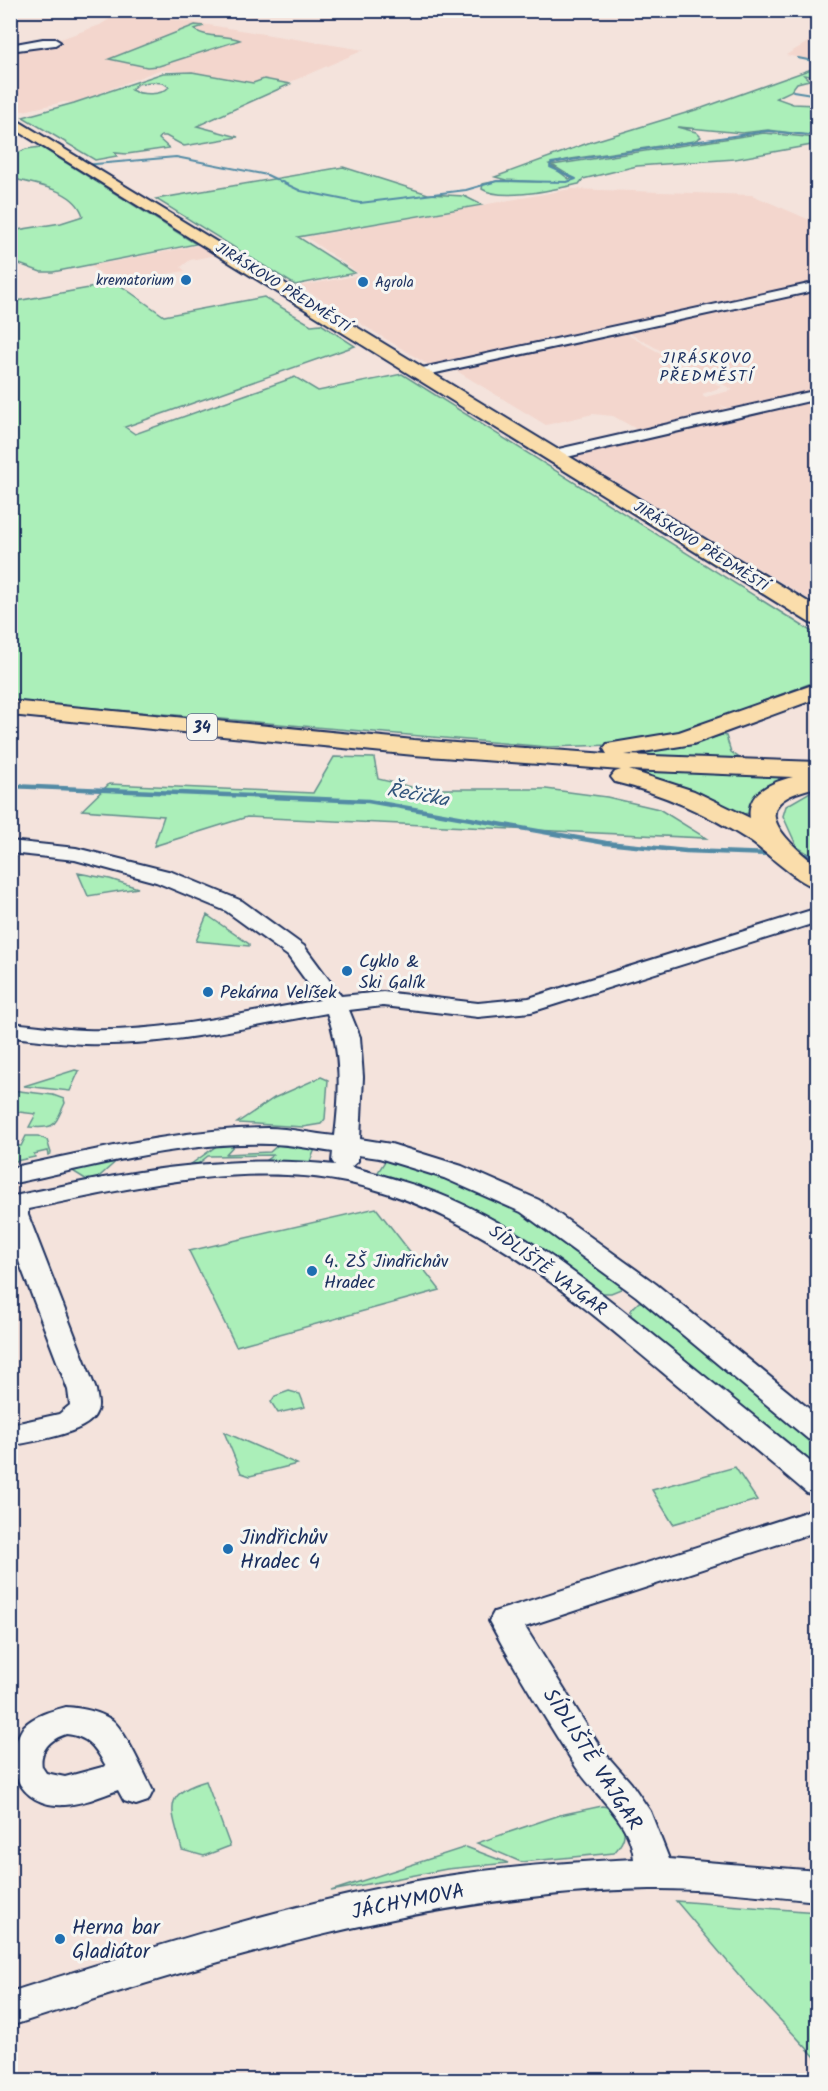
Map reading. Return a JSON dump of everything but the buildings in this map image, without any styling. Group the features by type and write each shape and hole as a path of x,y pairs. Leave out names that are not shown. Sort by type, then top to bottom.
{"main road":[{"name":"JIRÁSKOVO PŘEDMĚSTÍ","path":"10,120 818,618"},
{"path":"492,754 649,746 684,739 818,690"},
{"name":"34","path":"10,708 492,754 704,768 818,769"},
{"path":"757,714 736,736 738,746 742,751 761,759 818,769"},
{"path":"492,754 616,775 673,790 706,804 780,849 818,880"},
{"path":"780,849 764,822 762,809 765,803 778,790 818,779"}],"street":[{"path":"10,48 55,42"},
{"path":"422,372 818,286"},
{"path":"554,455 818,394"},
{"path":"10,847 76,854 164,877 234,906 296,951 335,1004 345,1026 350,1054 348,1145 343,1174"},
{"path":"10,1030 105,1037 182,1031 335,1004 383,999 478,1010 531,1005 818,915"},
{"name":"SÍDLIŠTĚ VAJGAR","path":"10,1176 141,1148 219,1138 270,1136 382,1150 453,1172 530,1206 646,1290 818,1432"},
{"name":"SÍDLIŠTĚ VAJGAR","path":"10,1436 68,1422 82,1413 84,1405 82,1390 13,1205 153,1178 218,1169 291,1168 343,1174 416,1193 486,1225 548,1266 605,1310 818,1485"},
{"path":"605,1310 646,1290"},
{"name":"SÍDLIŠTĚ VAJGAR","path":"653,1874 651,1853 638,1821 619,1793 590,1760 505,1621 818,1519"},
{"name":"JÁCHYMOVA","path":"10,2009 135,1970 360,1909 439,1893 518,1883 653,1874 818,1886"}],"shaded area":[{"path":"122,11 364,50 288,83 264,79 253,83 192,72 159,70 74,103 64,102 23,111 10,111 10,49 43,48 41,46 100,25"},
{"path":"817,36 817,62 786,55 803,45"},
{"path":"571,189 752,195 817,223 817,282 430,366 299,286 361,275 306,237"},
{"path":"206,244 222,254 190,260 181,267 185,271 114,283 90,266"},
{"path":"817,289 817,389 731,410 719,404 727,410 640,431 613,416 593,414 546,425 452,368 622,332 722,387 702,394 705,397 733,390 625,331"},
{"path":"817,399 817,604 574,457"}],"green space":[{"path":"195,25 204,26 194,29 204,34 240,40 159,66 147,67 109,59"},
{"path":"817,67 817,77 804,75 809,80 797,83 791,91 776,98 793,104 817,105 817,136 768,130 742,133 677,127 696,132 701,137 694,141 549,164 569,179 573,178 552,165 764,133 817,138 817,144 735,159 637,166 583,179 579,184 529,193 502,194 482,189 483,184 497,181 541,182 495,177 588,143 702,108"},
{"path":"192,72 253,83 264,79 290,84 197,126 238,137 184,146 166,136 161,136 159,139 169,148 127,154 115,153 117,156 95,160 23,117 74,103 163,73","holes":["163,83 169,87 161,92 146,94 131,90 137,84"]},
{"path":"41,147 196,244 53,272 41,272 11,261 11,231 61,223 83,216 72,199 63,194 53,189 11,178 11,156 26,149"},
{"path":"343,167 428,194 464,196 482,205 298,237 355,273 295,285 156,199"},
{"path":"117,283 164,316 264,297 311,325 321,324 355,346 125,427 135,434 295,377 318,391 402,374 817,635 817,681 671,736 613,745 548,747 11,701 11,302"},
{"path":"722,735 726,736 731,752 744,761 622,757 621,754 683,746"},
{"path":"334,757 374,758 378,779 420,789 546,789 607,797 659,809 706,838 247,817 154,846 164,816 82,810 109,784 313,793"},
{"path":"638,771 778,777 780,782 751,813 742,814 699,792 636,774"},
{"path":"817,788 817,859 797,847 783,816 786,806"},
{"path":"78,873 110,879 138,888 88,896"},
{"path":"207,915 249,944 249,946 196,941"},
{"path":"75,1070 79,1071 70,1091 24,1086"},
{"path":"321,1077 328,1080 325,1119 321,1124 303,1127 237,1123 274,1098"},
{"path":"11,1090 53,1095 64,1099 65,1103 53,1124 44,1127 29,1127 36,1114 11,1111"},
{"path":"26,1136 38,1136 47,1140 51,1153 48,1155 47,1151 34,1154 35,1157 11,1162 11,1145 21,1146"},
{"path":"236,1143 226,1154 270,1152 279,1144 315,1149 309,1164 262,1163 273,1155 208,1156 194,1167 187,1167 218,1145"},
{"path":"121,1157 92,1183 71,1170"},
{"path":"387,1158 427,1169 528,1213 622,1284 621,1289 611,1293 598,1293 536,1246 497,1221 453,1201 376,1175"},
{"name":"4. ZŠ Jindřichův Hradec","path":"376,1208 440,1290 236,1346 189,1251"},
{"path":"639,1302 647,1302 817,1439 817,1471 631,1319 631,1310"},
{"path":"289,1391 300,1394 305,1407 278,1413 271,1402 275,1396"},
{"path":"224,1432 297,1464 250,1476 241,1473"},
{"path":"735,1467 757,1500 673,1524 652,1490"},
{"path":"206,1781 230,1846 204,1856 182,1850 173,1815 173,1806 181,1792"},
{"path":"602,1806 613,1808 623,1826 623,1841 614,1853 521,1862 477,1843 560,1815"},
{"path":"466,1847 508,1863 447,1869 331,1891"},
{"path":"676,1901 817,1912 817,2059 750,1988"}],"waterway":[{"path":"798,58 818,62"},
{"path":"793,91 818,95"},
{"path":"84,165 176,157 267,175 301,191 360,203 466,190 497,181 567,182 576,179 550,167 551,163 767,131 818,136"},
{"name":"Řečička","path":"10,786 368,801 606,843 686,851 772,854"},
{"name":"Řečička","path":"800,855 818,856"}],"place":[{"name":"krematorium","path":"186,280"},
{"name":"Agrola","path":"363,282"},
{"name":"Cyklo & Ski Galík","path":"347,971"},
{"name":"Pekárna Velíšek","path":"208,992"},
{"name":"4. ZŠ Jindřichův Hradec","path":"312,1271"},
{"name":"Jindřichův Hradec 4","path":"228,1549"},
{"name":"Herna bar Gladiátor","path":"60,1939"}],"district":[{"name":"JIRÁSKOVO PŘEDMĚSTÍ","path":"707,366"}]}
